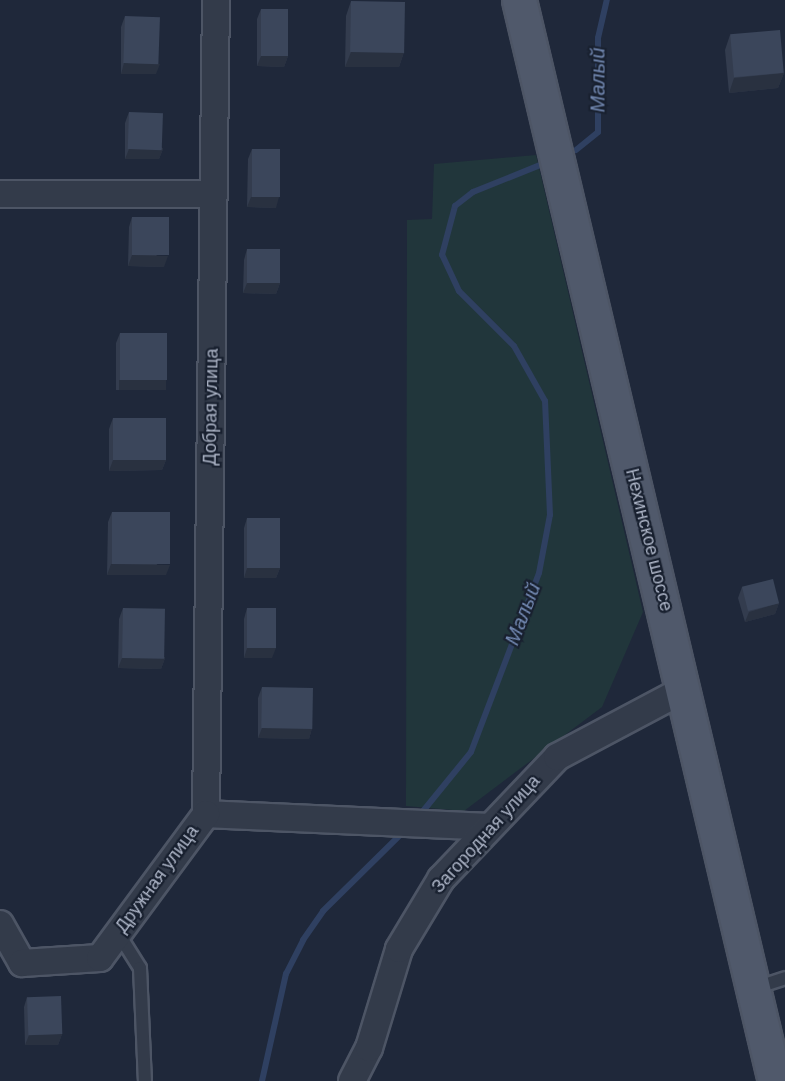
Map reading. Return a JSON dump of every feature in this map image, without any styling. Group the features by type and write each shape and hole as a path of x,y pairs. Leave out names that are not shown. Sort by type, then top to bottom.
{"main road":[{"name":"Нехинское шоссе","path":"519,0 685,689 776,1081"}],"street":[{"name":"Добрая улица","path":"206,814 216,0"},
{"path":"0,194 214,194"},
{"name":"Загородная улица","path":"352,1081 375,1031 399,949 441,879 557,757 685,689"},
{"name":"Дружная улица","path":"0,924 22,963 100,958 206,814 488,827"}],"lane":[{"path":"118,933 140,968 145,1081"},
{"path":"754,988 785,978"}],"green space":[{"path":"536,155 643,612 602,707 464,811 406,806 407,220 432,219 434,164"}],"building":[{"path":"351,1 405,2 404,53 350,52"},
{"path":"261,9 288,9 288,56 261,56"},
{"path":"125,16 160,17 158,64 123,63"},
{"path":"780,30 784,73 734,77 730,34"},
{"path":"129,112 163,113 162,150 128,149"},
{"path":"252,149 280,149 280,197 252,197"},
{"path":"132,217 169,217 169,255 132,255"},
{"path":"247,249 280,249 280,283 247,283"},
{"path":"120,333 167,333 167,380 120,380"},
{"path":"113,418 166,418 166,460 113,460"},
{"path":"112,512 170,512 170,564 112,564"},
{"path":"247,518 280,518 280,568 247,568"},
{"path":"773,579 779,603 748,611 742,587"},
{"path":"123,608 165,609 164,659 122,658"},
{"path":"247,608 276,608 276,648 247,648"},
{"path":"262,687 313,688 312,729 261,728"},
{"path":"61,996 62,1034 28,1035 27,997"}],"waterway":[{"name":"Малый","path":"576,150 598,132 598,38 607,0"},
{"name":"Малый","path":"419,816 471,752 539,573 550,515 545,401 514,346 459,291 442,255 455,206 473,192 545,163"},
{"name":"Малый","path":"262,1081 286,974 303,940 323,911 403,832"}]}
